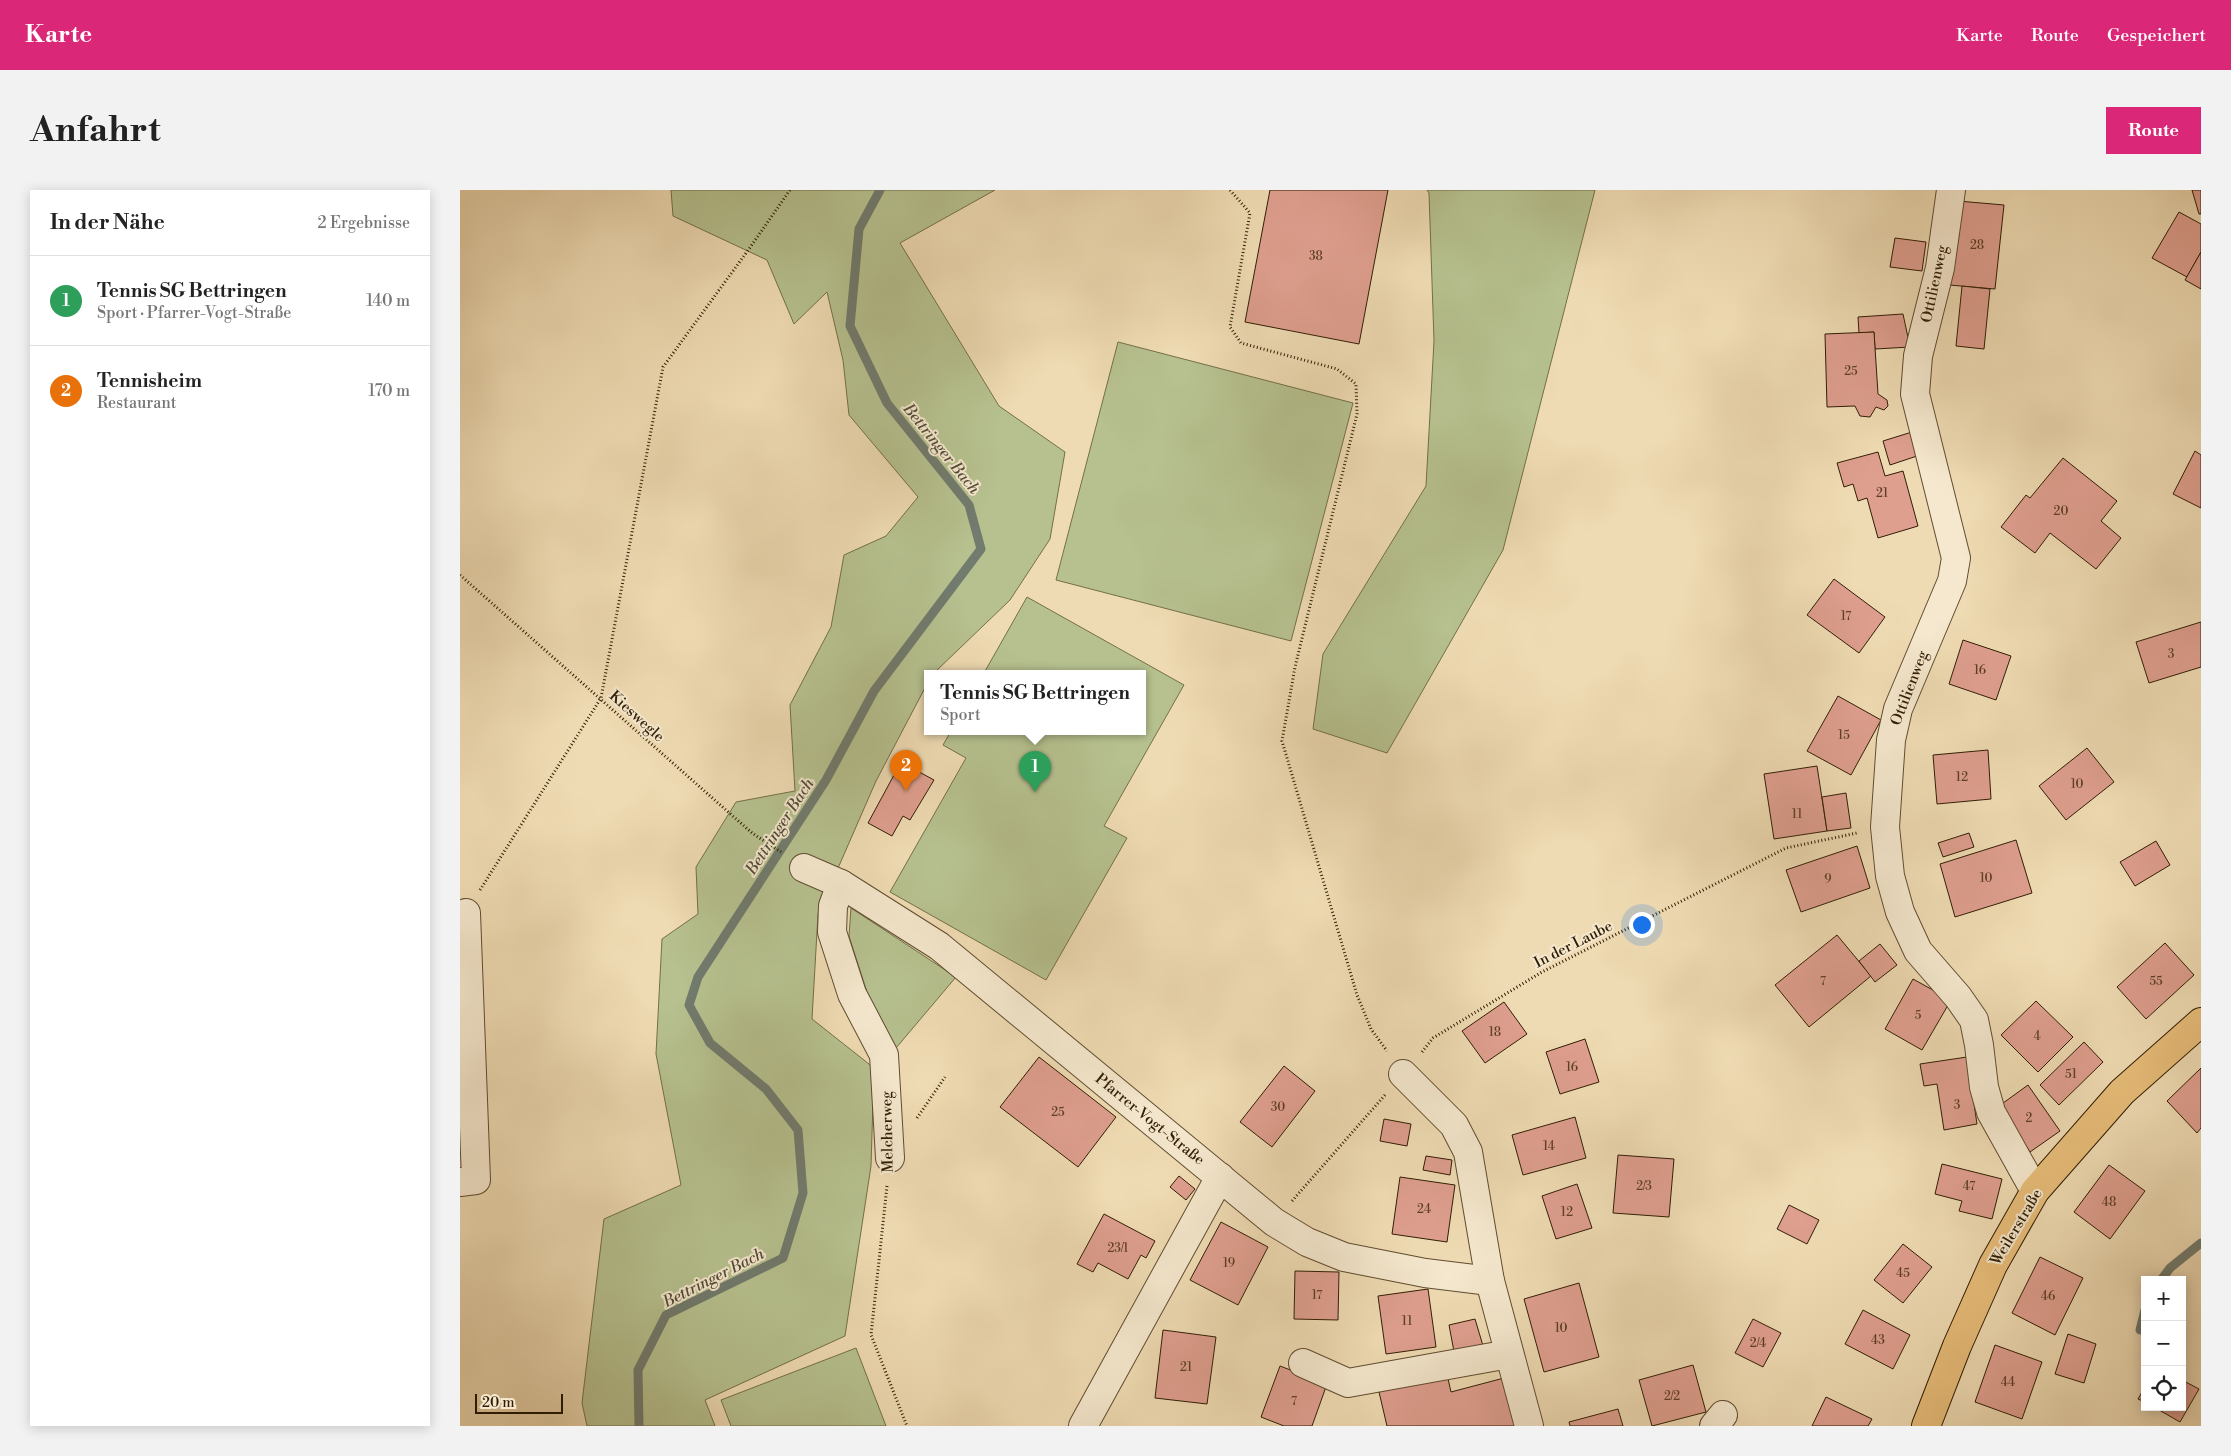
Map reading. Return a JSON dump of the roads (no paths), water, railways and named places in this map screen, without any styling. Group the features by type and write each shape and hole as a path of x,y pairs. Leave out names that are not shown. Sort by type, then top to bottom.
{"main road":[{"name":"Weilerstraße","path":"1926,1426 1956,1346 1993,1265 2035,1191 2122,1092 2201,1022"}],"street":[{"name":"Ottilienweg","path":"1951,190 1940,268 1918,356 1915,394 1956,558 1952,581 1898,709 1891,740 1884,827 1890,876 1900,912 1918,951 1958,997 1974,1020 1984,1087 1991,1112 2035,1191"},
{"path":"804,868 841,884"},
{"name":"Melcherweg","path":"841,884 833,906 832,932 852,994 884,1055 890,1158"},
{"name":"Pfarrer-Vogt-Straße","path":"841,884 939,946 1274,1222 1307,1242 1344,1257 1425,1273 1490,1281"},
{"path":"460,1182 476,1180 466,913"},
{"path":"1403,1074 1454,1125 1468,1152 1490,1281 1529,1426"},
{"path":"1083,1426 1220,1177"},
{"path":"1303,1363 1348,1383 1509,1354"}],"waterway":[{"name":"Bettringer Bach","path":"639,1426 638,1370 666,1315 783,1258 803,1193 798,1130 766,1089 710,1043 689,1005 698,977 826,780 874,691 981,549 969,505 887,403 850,326 859,229 880,190"},
{"path":"2164,1276 2170,1268 2201,1243"},
{"path":"2140,1330 2142,1321"}],"place":[{"name":"Tennisheim","path":"906,791"},
{"name":"Tennis SG Bettringen","path":"1035,792"}]}
